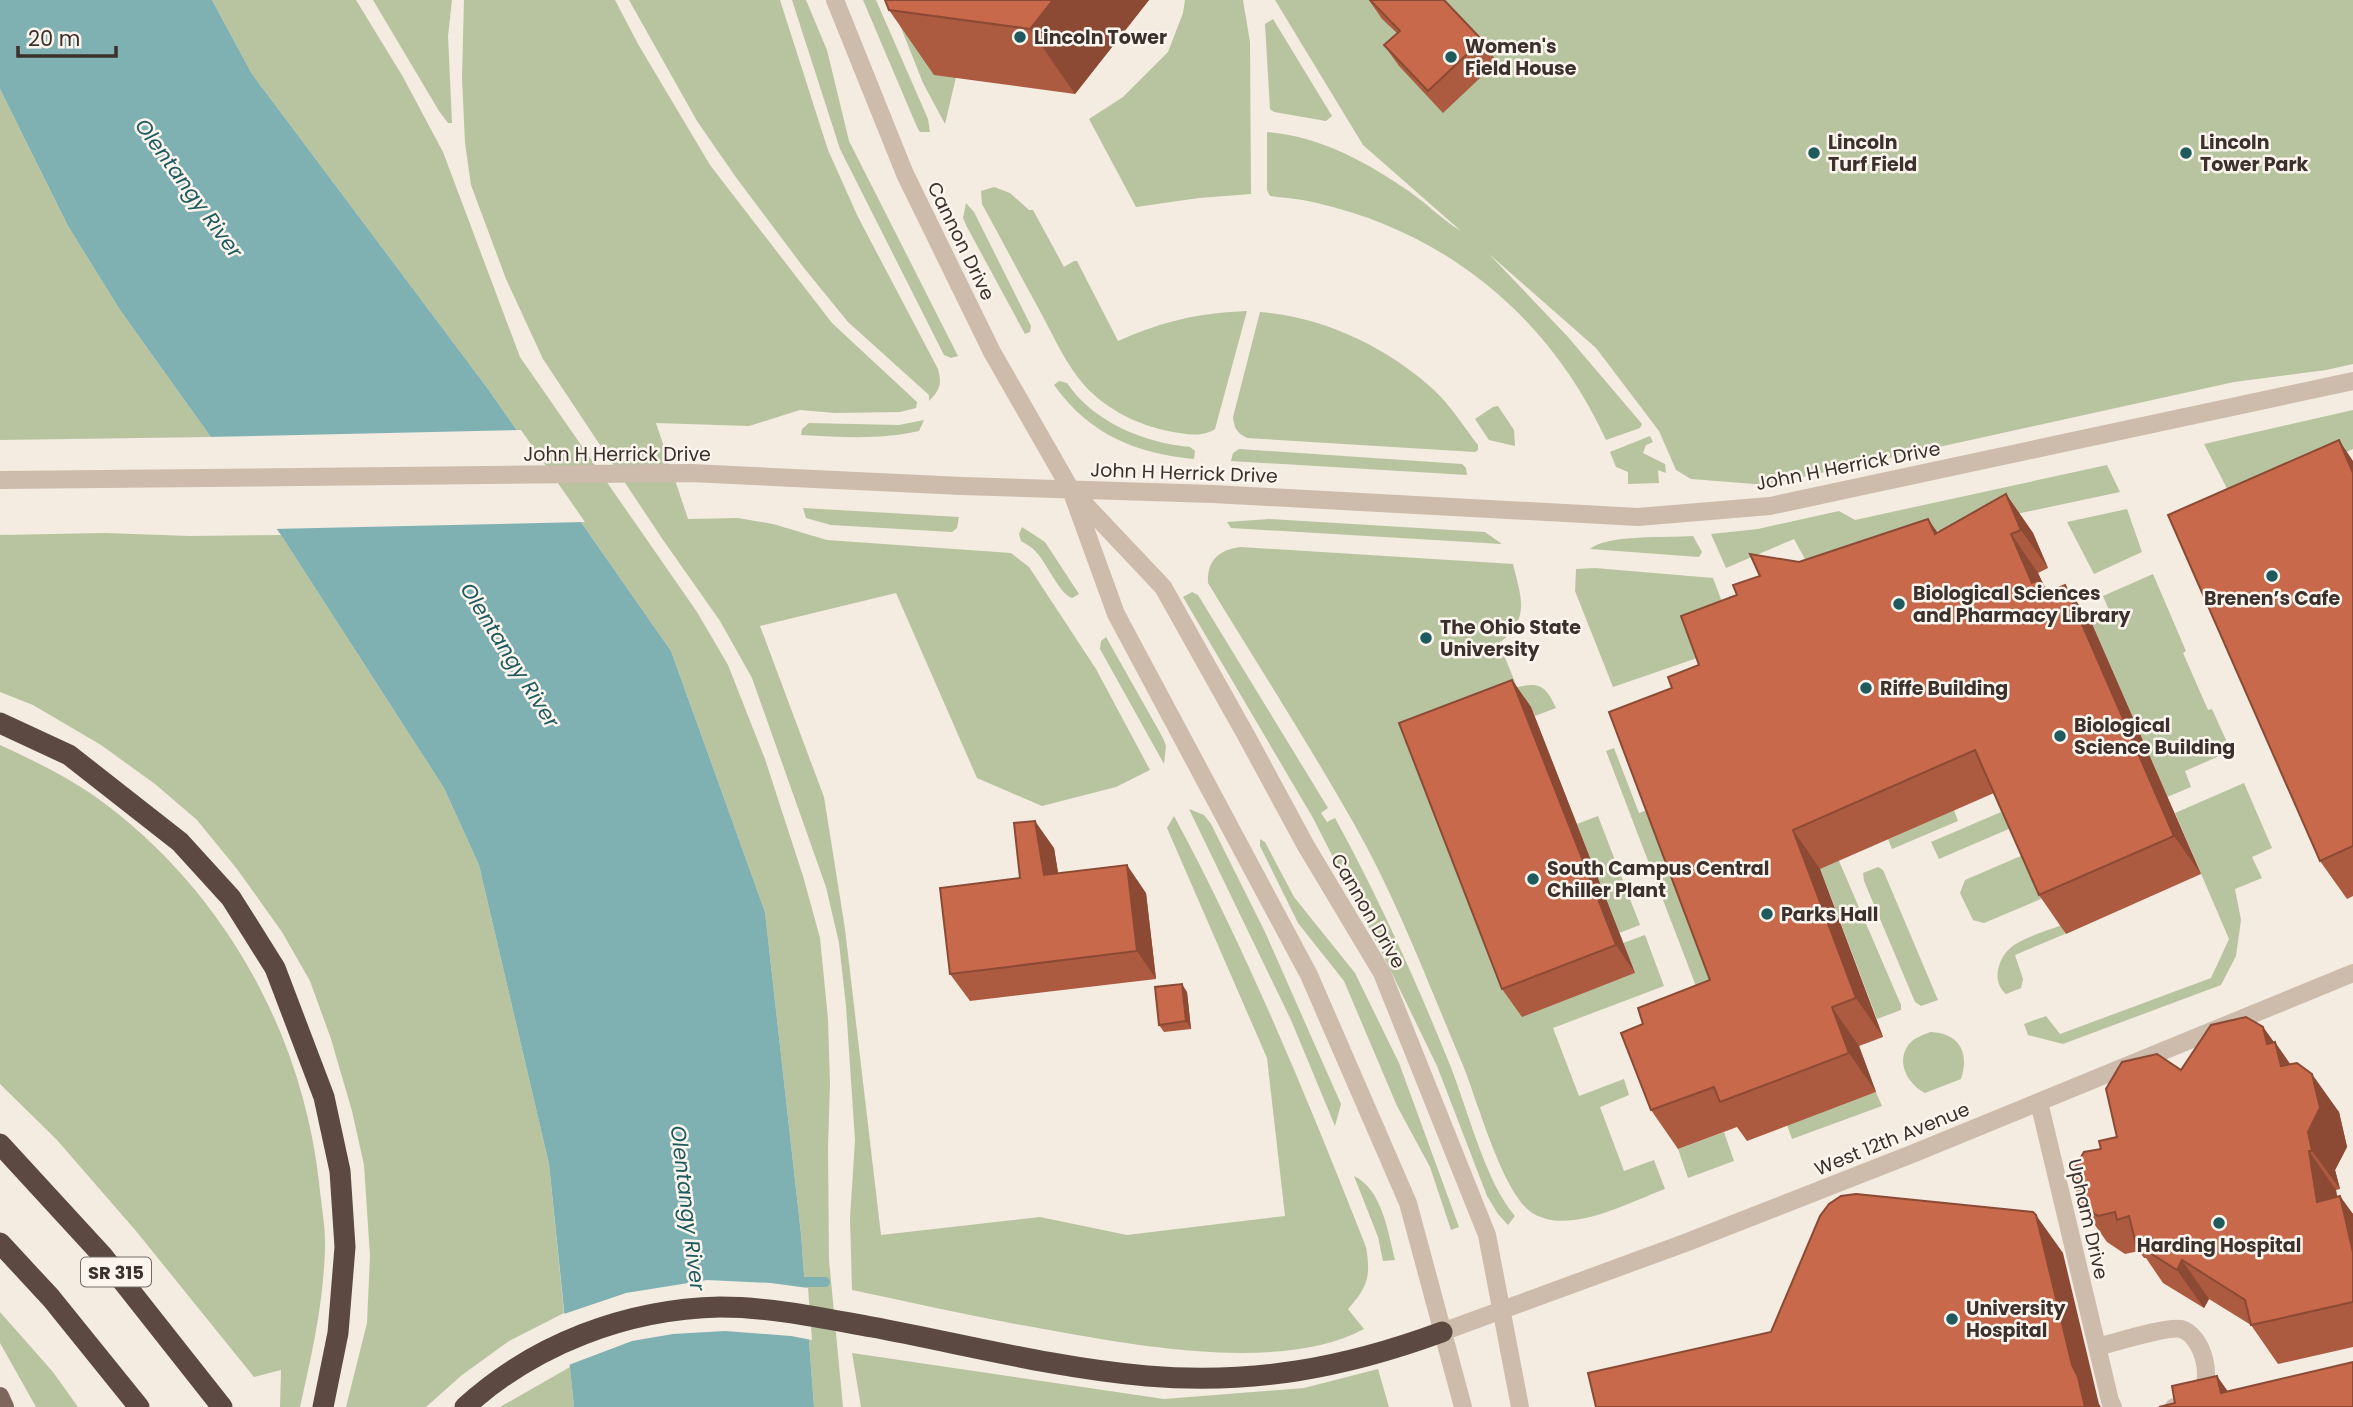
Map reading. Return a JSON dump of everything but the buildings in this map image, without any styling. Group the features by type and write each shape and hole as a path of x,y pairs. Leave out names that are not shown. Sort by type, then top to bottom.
{"highway":[{"path":"0,723 69,755 180,842 231,898 275,968 324,1097 340,1171 345,1247 339,1320 323,1407"},
{"name":"SR 315","path":"0,1144 102,1255 222,1407"},
{"path":"0,1243 51,1298 139,1407"},
{"path":"471,1401 513,1370 554,1347 595,1329 675,1310 721,1307 770,1310 1084,1368 1191,1379 1279,1375 1319,1369 1395,1349 1443,1332"}],"main road":[{"path":"0,1396 5,1407"}],"street":[{"name":"Cannon Drive","path":"835,0 905,174 992,352 1071,490 1116,614 1309,975 1330,1021 1408,1203 1463,1407"},
{"name":"John H Herrick Drive","path":"0,480 691,472 962,486 1235,495 1638,517 1770,506 2353,382"},
{"name":"Cannon Drive","path":"1071,490 1163,587 1306,846 1382,973 1487,1235 1520,1407"},
{"name":"West 12th Avenue","path":"1443,1332 1685,1243 2353,973"},
{"name":"Upham Drive","path":"2039,1102 2096,1347 2113,1407"},
{"path":"2096,1347 2174,1328 2189,1333 2199,1344 2207,1377 2203,1392 2198,1398 2191,1403 2174,1407"}],"green space":[{"path":"212,0 356,0 403,77 443,152 520,357 697,612 728,665 765,759 820,938 828,1019 830,1084 829,1260 843,1407 814,1407 801,1234 765,912 671,651 488,389 252,74"},
{"path":"373,0 452,0 448,36 452,123 448,123 439,111"},
{"path":"464,0 615,0 710,165 832,323 917,402 916,408 900,412 835,413 800,410 749,426 656,423 688,519 738,518 773,524 827,540 1011,553 1029,567 1096,669 1150,770 1116,787 1042,806 977,778 896,593 760,626 824,797 845,929 881,1235 1040,1217 1127,1235 1285,1216 1267,1058 1167,828 1174,816 1252,975 1300,1083 1366,1247 1366,1281 1348,1309 1364,1329 1332,1342 1296,1349 1258,1353 1177,1349 1039,1328 852,1290 850,1218 855,1140 839,943 826,887 752,678 720,621 543,359 506,279 471,185 465,143 462,78"},
{"path":"629,0 780,0 828,150 858,217 938,369 939,386 929,401 929,395 848,322 735,176 697,121"},
{"path":"792,0 806,0 827,50 849,141 958,356 951,358 944,355 840,149"},
{"path":"863,0 876,0 928,119 930,132 920,132 917,127"},
{"path":"890,0 956,77 945,124 923,83"},
{"path":"1185,0 1243,0 1250,42 1251,194 1136,207 1089,119 1123,97 1168,52 1183,13"},
{"path":"1275,0 2353,0 2353,364 2234,382 1767,485 1691,479 1676,470 1659,431 1596,348 1489,254 1568,337 1642,424 1640,428 1606,440 1583,396 1556,356 1524,319 1490,287 1451,259 1410,236 1365,217 1311,202 1270,196 1267,190 1267,132 1305,139 1360,161 1410,192 1461,231 1363,145"},
{"path":"1273,19 1332,116 1326,121 1270,109 1265,24"},
{"path":"0,89 68,226 120,310 211,437 0,440"},
{"path":"994,187 1010,193 1029,210 1033,210 1064,267 1077,261 1118,341 1181,319 1247,311 1215,429 1204,434 1193,434 1145,425 1113,409 1085,386 1061,351 982,204 981,191"},
{"path":"966,203 974,212 1031,326 1030,332 1025,334 967,227 963,218"},
{"path":"1260,312 1308,320 1331,328 1396,360 1440,396 1478,445 1478,450 1475,452 1247,438 1237,430 1233,417"},
{"path":"1059,381 1067,383 1078,397 1105,419 1155,441 1190,447 1195,451 1194,459 1133,446 1099,429 1068,402 1054,385"},
{"path":"1498,406 1514,430 1515,446 1489,440 1475,419"},
{"path":"2353,410 2353,449 2234,502 2204,444"},
{"path":"924,420 919,431 889,436 801,435 802,429 809,423 899,425"},
{"path":"1650,436 1653,442 1646,445 1643,453 1665,464 1666,473 1658,470 1659,483 1628,484 1628,472 1616,467 1610,452"},
{"path":"1239,449 1462,464 1467,475 1231,461 1233,453"},
{"path":"2107,465 2120,492 1805,559 1794,539 1726,568 1711,534 1758,529 1839,511 1855,520"},
{"path":"803,508 959,517 957,528 952,532 831,525 806,518"},
{"path":"2127,509 2142,552 2094,574 2067,522"},
{"path":"1269,519 1485,532 1502,544 1231,528 1227,522"},
{"path":"1022,527 1045,542 1079,594 1072,598 1063,591 1038,554 1021,541 1019,534"},
{"path":"0,535 281,535 444,788 479,865 549,1164 564,1313 509,1341 462,1375 426,1407 346,1407 367,1323 370,1256 364,1165 331,1039 310,981 282,932 237,869 197,820 155,784 101,745 33,705 0,692"},
{"path":"1693,536 1702,552 1699,557 1590,549 1598,544 1623,539"},
{"path":"1240,547 1513,564 1521,597 1520,616 1509,634 1499,643 1517,687 1541,687 1556,708 1535,716 1531,707 1522,1016 1635,973 1623,943 1645,935 1664,986 1553,1028 1579,1096 1624,1079 1629,1095 1600,1107 1624,1171 1654,1160 1665,1189 1600,1214 1565,1221 1534,1214 1512,1188 1492,1145 1462,1063 1411,941 1369,851 1318,762 1208,583 1209,569 1215,558"},
{"path":"1595,568 1713,578 1738,644 1613,687 1575,591 1576,569"},
{"path":"2153,574 2208,710 2212,709 2231,751 2185,771 2191,787 2167,797 2092,624 2111,615 2103,596"},
{"path":"1192,592 1198,595 1328,808 1321,813 1327,822 1335,818 1367,879 1437,1034 1486,1165 1504,1201 1515,1216 1508,1225 1487,1196 1437,1066 1313,818 1183,597"},
{"path":"1106,637 1163,738 1166,746 1164,764 1100,649 1101,641"},
{"path":"0,745 82,788 138,831 179,872 215,916 247,964 273,1016 294,1070 310,1125 325,1233 319,1310 300,1407 280,1407 281,1370 254,1377 136,1231 57,1140 0,1084"},
{"path":"1614,748 1639,813 1656,807 1737,1019 1712,1028 1606,751"},
{"path":"1802,775 1901,1005 1901,1010 1877,1019 1787,781"},
{"path":"2244,783 2272,848 2252,857 2262,878 2235,889 2241,920 2236,956 2221,985 2063,1044 2028,1035 2024,1024 2046,1016 2060,1034 2211,978 2229,939 2175,813"},
{"path":"2002,789 2018,825 1939,859 1931,842 2001,812 1993,793"},
{"path":"1189,809 1204,815 1211,824 1265,932 1341,1104 1335,1126 1291,1020"},
{"path":"1954,810 1958,821 1892,849 1888,839"},
{"path":"1598,816 1640,925 1619,933 1577,824"},
{"path":"1260,839 1265,842 1294,897 1355,973 1399,1063 1459,1227 1451,1230 1430,1167 1397,1106 1344,981 1298,923 1260,846"},
{"path":"2030,852 2048,896 1984,923 1973,920 1960,893 1965,880"},
{"path":"1878,867 1883,870 1938,1000 1921,1006 1915,1002 1864,881 1863,873"},
{"path":"2062,925 2065,934 2015,955 2023,979 2021,988 2006,994 1998,982 1998,968 2004,955 2025,939"},
{"path":"1930,1032 1955,1040 1964,1060 1961,1079 1925,1093 1913,1084 1905,1072 1903,1058 1911,1042"},
{"path":"1876,1092 1882,1106 1792,1139 1787,1125"},
{"path":"1724,1132 1734,1161 1688,1178 1678,1149"},
{"path":"1354,1176 1364,1182 1377,1201 1395,1260 1383,1261 1378,1237"},
{"path":"0,1312 53,1372 78,1407 36,1407 0,1343"},
{"path":"852,1353 1164,1399 1304,1388 1378,1369 1389,1407 861,1407"},
{"path":"570,1367 574,1407 500,1407"}],"water":[{"name":"Olentangy River","path":"0,0 212,0 252,74 488,389 671,651 765,912 801,1234 814,1407 574,1407 549,1164 479,865 444,788 281,535 120,310 68,226 0,89"}],"pier":[{"path":"521,430 585,522 272,529 207,437"},
{"path":"707,1280 808,1288 812,1340 725,1331 673,1334 632,1341 566,1366 561,1315 626,1293"}],"waterway":[{"path":"804,1282 825,1282"}],"place":[{"name":"Lincoln Tower","path":"1020,37"},
{"name":"Women's Field House","path":"1451,57"},
{"name":"Lincoln Turf Field","path":"1814,153"},
{"name":"Lincoln Tower Park","path":"2186,153"},
{"name":"Brenen’s Cafe","path":"2272,576"},
{"name":"Biological Sciences and Pharmacy Library","path":"1899,604"},
{"name":"The Ohio State University","path":"1426,638"},
{"name":"Riffe Building","path":"1866,688"},
{"name":"Biological Science Building","path":"2060,736"},
{"name":"South Campus Central Chiller Plant","path":"1533,879"},
{"name":"Parks Hall","path":"1767,914"},
{"name":"Harding Hospital","path":"2219,1223"},
{"name":"University Hospital","path":"1952,1319"}]}
